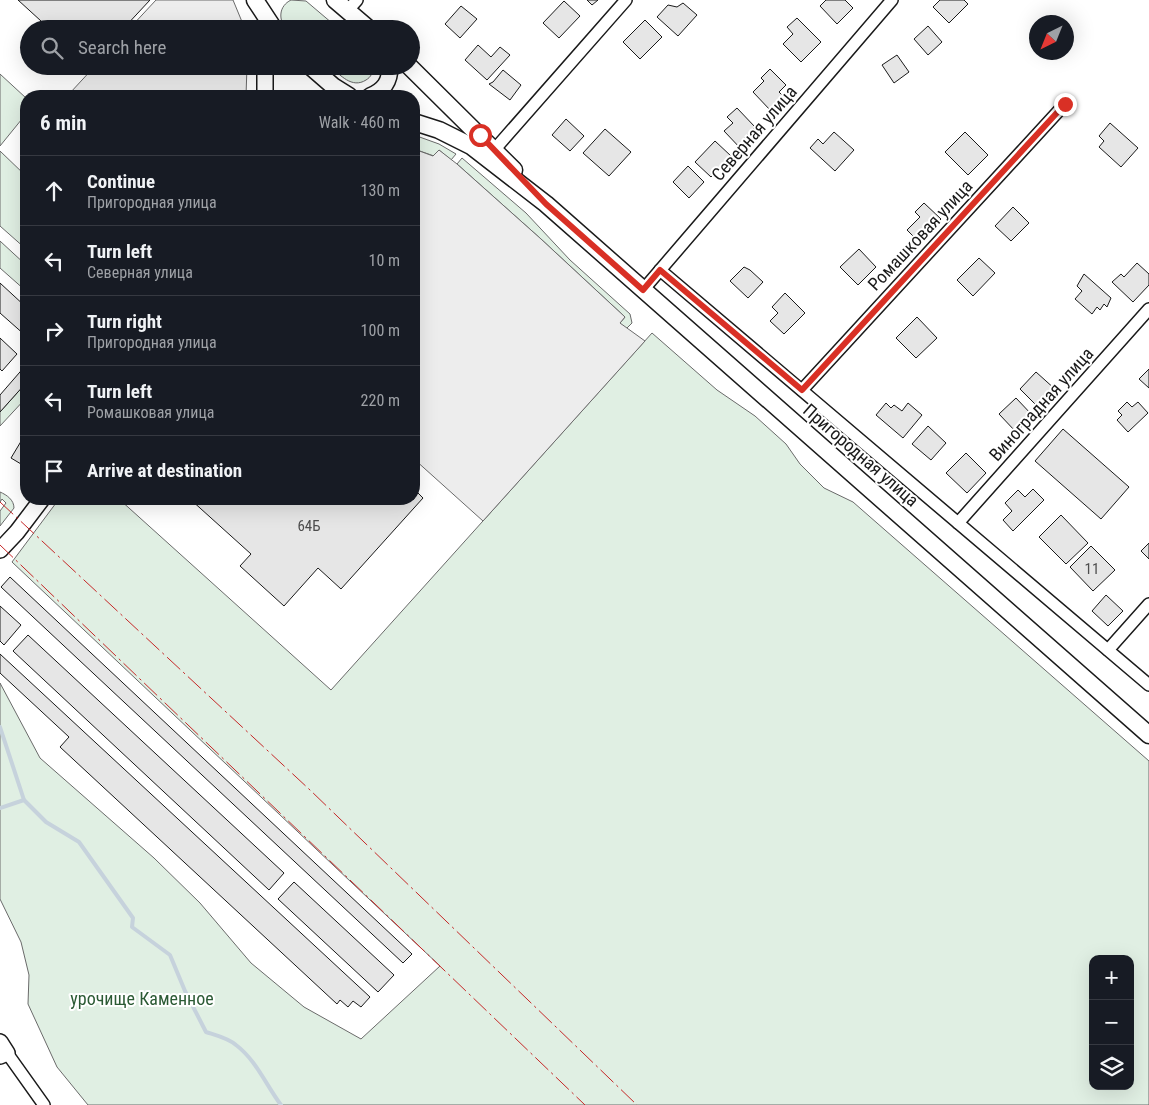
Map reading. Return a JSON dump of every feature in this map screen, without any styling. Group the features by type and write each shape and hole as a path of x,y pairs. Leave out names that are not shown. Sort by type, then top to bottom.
{"main road":[{"path":"259,3 269,20"},
{"path":"347,3 361,20"},
{"path":"320,75 339,90"},
{"name":"Пригородная улица","path":"417,75 495,149 546,204"},
{"name":"Пригородная улица","path":"420,124 439,130 471,146 546,204 1149,735"}],"street":[{"path":"495,149 626,0"},
{"name":"Северная улица","path":"643,290 892,0"},
{"path":"259,3 262,20"},
{"path":"265,75 265,90"},
{"path":"382,90 388,83 389,75"},
{"name":"Ромашковая улица","path":"802,390 1065,104"},
{"name":"Пригородная улица","path":"660,270 1149,685"},
{"name":"Виноградная улица","path":"958,523 1149,309"},
{"path":"0,550 17,532 37,505"},
{"path":"1108,650 1149,604"},
{"path":"2,1050 44,1105"}],"green space":[{"path":"291,0 306,1 328,20 282,20 282,9"},
{"path":"0,74 20,92 20,121 0,146"},
{"path":"341,75 371,75 361,82 356,83"},
{"path":"420,137 439,144 456,154 451,160 439,150 434,156 420,151"},
{"path":"0,151 20,170 20,244 0,226"},
{"path":"462,158 526,213 570,260 630,314 632,323 626,329 620,323 625,317 457,164"},
{"path":"0,241 20,259 20,286 0,268"},
{"name":"урочище Каменное","path":"652,333 717,390 755,416 786,444 800,464 824,488 853,502 1149,761 1149,1105 88,1105 57,1067 28,1004 29,975 21,942 0,899 0,683 40,758 154,858 200,903 251,963 304,1007 361,1039 440,966 12,562 55,505 126,505 331,690"},
{"path":"20,390 20,404 0,426 0,412"},
{"path":"0,492 10,498 14,508 0,526 0,511 6,503 2,499 0,502"}],"shaded area":[{"path":"156,0 233,0 241,20 137,20"},
{"path":"87,75 247,75 246,90 73,90"},
{"path":"439,150 457,164 625,317 620,323 645,341 483,521 420,464 420,151 433,156"}],"building":[{"path":"18,0 150,0 131,20 40,20"},
{"path":"587,0 598,0 592,5"},
{"path":"826,0 845,0 853,8 837,24 820,6"},
{"path":"940,0 964,0 968,4 949,23 933,7"},
{"path":"564,1 580,16 559,38 543,23"},
{"path":"683,3 697,15 678,36 657,17 668,5 677,7"},
{"path":"461,6 477,19 460,38 445,24"},
{"path":"797,18 821,42 801,62 783,44 793,34 787,27"},
{"path":"645,20 662,37 640,59 623,42"},
{"path":"928,26 942,42 928,55 914,39"},
{"path":"478,45 491,57 500,47 510,55 487,80 465,60"},
{"path":"897,55 909,72 894,83 882,65"},
{"path":"770,69 786,85 779,92 785,98 771,111 753,92 764,81 761,78"},
{"path":"503,70 521,85 510,100 489,84"},
{"path":"737,108 755,127 744,138 751,144 743,151 724,131 733,123 727,117"},
{"path":"566,119 584,136 570,151 552,135"},
{"path":"1110,123 1138,148 1121,167 1099,147 1104,141 1099,136"},
{"path":"605,129 631,152 609,176 583,153"},
{"path":"834,132 854,150 835,171 810,148 818,139 823,144"},
{"path":"965,132 988,155 968,175 945,152"},
{"path":"715,141 731,156 711,177 695,162"},
{"path":"688,166 704,182 689,198 673,182"},
{"path":"924,203 941,219 919,242 907,230 920,217 915,212"},
{"path":"1013,207 1029,223 1011,241 995,226"},
{"path":"859,249 876,267 858,285 840,267"},
{"path":"979,258 995,273 973,296 957,280"},
{"path":"1137,263 1149,274 1149,285 1133,302 1112,282 1121,274 1124,277"},
{"path":"744,267 763,282 748,298 730,281"},
{"path":"1084,274 1111,298 1107,307 1104,304 1100,310 1097,307 1092,314 1075,299 1082,291 1077,286"},
{"path":"0,283 20,301 20,331 0,313"},
{"path":"785,293 805,313 784,334 770,321 778,313 772,307"},
{"path":"917,317 937,338 916,358 896,338"},
{"path":"0,338 17,354 2,371 0,369"},
{"path":"1149,369 1149,388 1139,379"},
{"path":"20,372 20,390 0,412 0,395"},
{"path":"1036,372 1056,390 1039,408 1020,389"},
{"path":"1016,398 1033,416 1016,432 999,414"},
{"path":"1127,402 1132,407 1138,402 1148,413 1128,432 1117,420 1122,415 1118,411"},
{"path":"886,403 891,408 894,405 902,411 908,403 922,415 903,438 876,415"},
{"path":"928,426 946,443 931,460 912,444"},
{"path":"1063,429 1129,487 1101,519 1035,461"},
{"path":"20,443 20,463 11,458"},
{"path":"966,453 986,473 967,493 946,473"},
{"path":"1033,489 1044,500 1013,531 1003,520 1012,511 1005,503 1018,490 1025,497"},
{"path":"197,505 417,505 341,589 318,568 284,606 240,566 251,554"},
{"path":"1061,515 1088,543 1066,564 1039,537"},
{"path":"1149,543 1149,559 1141,551"},
{"path":"1091,546 1115,570 1093,591 1070,567"},
{"path":"10,577 412,954 403,963 1,587"},
{"path":"1106,595 1123,611 1108,626 1092,611"},
{"path":"0,606 21,625 4,645 0,641"},
{"path":"28,635 284,873 269,890 13,651"},
{"path":"0,654 370,997 361,1007 353,1001 348,1007 340,1000 337,1004 60,747 69,737 0,673"},
{"path":"294,882 394,975 378,992 278,899"}],"waterway":[{"path":"0,727 24,800 46,822 79,842 133,918 132,927 170,955 185,991 206,1032 229,1040 243,1051 255,1065 281,1105"},
{"path":"0,808 24,800"}],"power":[{"path":"0,502 310,790 637,1105"},
{"path":"0,545 585,1105"}],"route":[{"path":"480,135 546,204 643,290 660,270 802,390 1065,104"}]}
